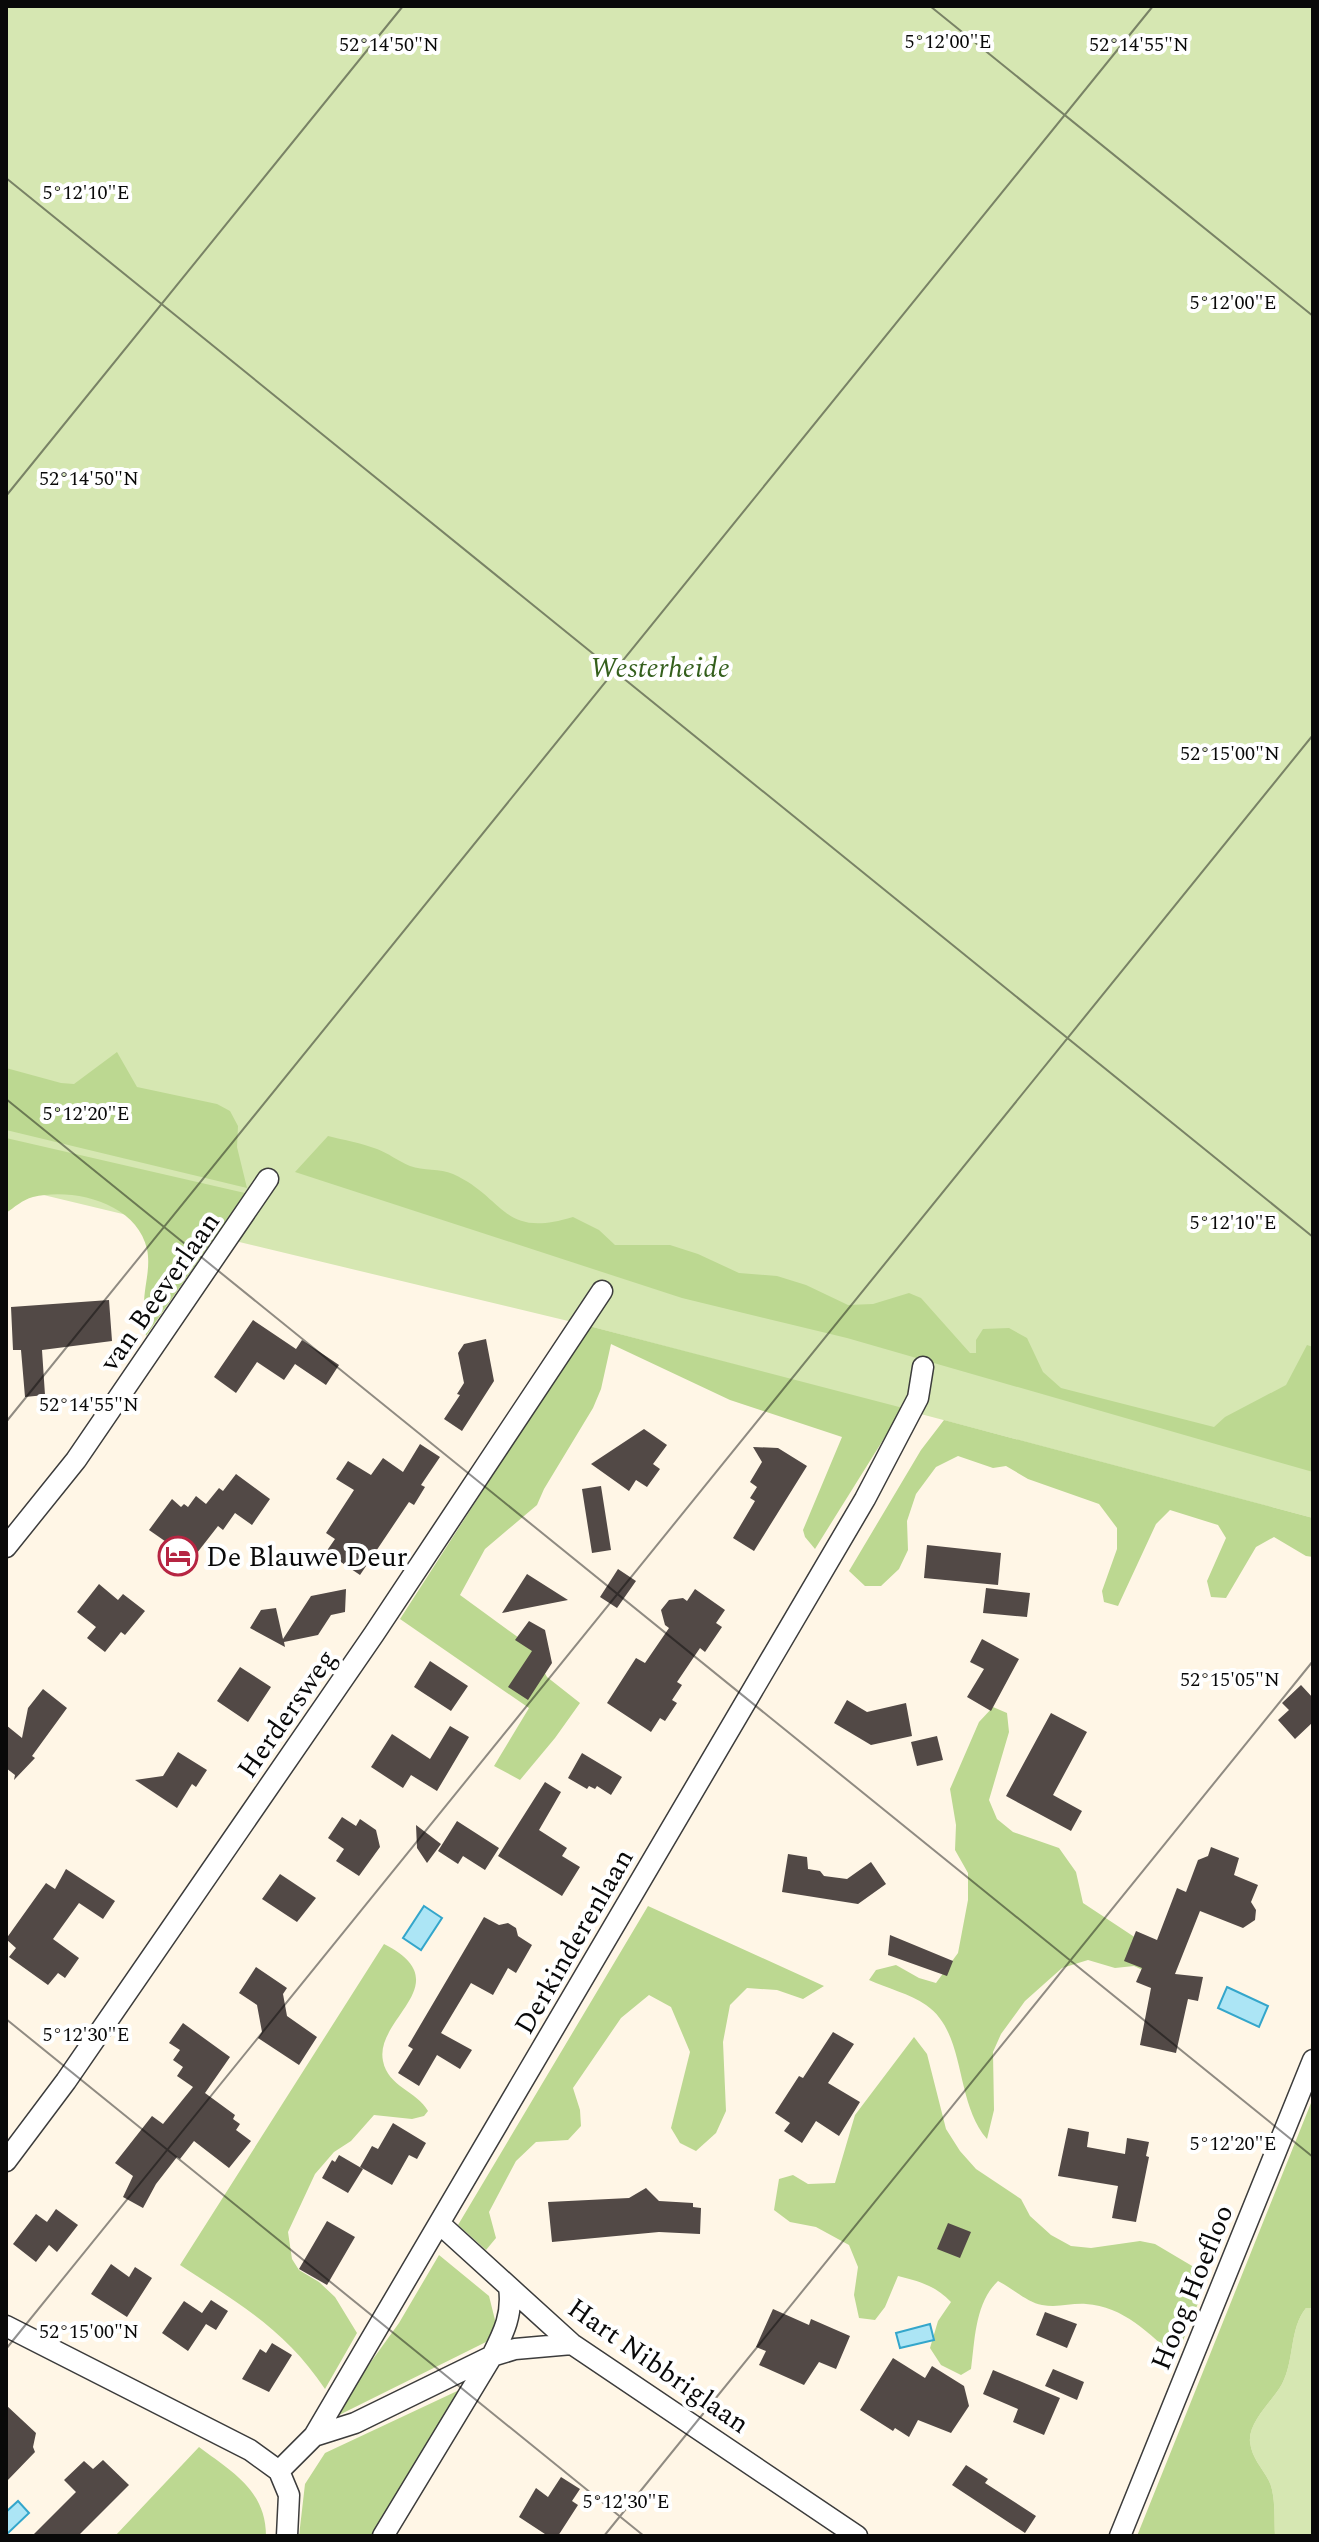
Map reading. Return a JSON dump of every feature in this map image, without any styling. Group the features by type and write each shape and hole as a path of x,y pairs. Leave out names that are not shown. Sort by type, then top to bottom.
{"street":[{"name":"van Beeverlaan","path":"6,1547 76,1460 268,1179"},
{"name":"Herdersweg","path":"6,2161 66,2081 365,1647 602,1291"},
{"name":"Derkinderenlaan","path":"279,2471 314,2436 441,2225 865,1499 918,1398 923,1367"},
{"name":"Hoog Hoefloo","path":"1120,2536 1313,2060"},
{"name":"Hart Nibbriglaan","path":"441,2225 572,2344 857,2536"},
{"path":"383,2536 492,2356 507,2326 512,2304 509,2287"},
{"path":"6,2326 250,2450 279,2471 289,2495 287,2536"},
{"path":"314,2436 355,2423 492,2356 515,2349 572,2344"}],"green space":[{"name":"Westerheide","path":"6,6 1313,6 1313,1518 589,1326 6,1186"},
{"path":"117,1052 137,1087 217,1104 230,1111 238,1126 237,1147 247,1188 6,1130 6,1068 74,1084"},
{"path":"328,1136 377,1149 410,1166 453,1174 506,1213 531,1223 573,1217 599,1230 615,1245 670,1245 739,1273 777,1276 806,1285 848,1305 873,1304 909,1293 921,1298 970,1353 976,1353 976,1340 983,1329 1009,1328 1027,1338 1043,1372 1061,1388 1214,1427 1225,1417 1286,1385 1307,1345 1313,1347 1313,1472 847,1338 682,1298 295,1172"},
{"path":"6,1138 245,1193 146,1336 144,1309 148,1256 141,1233 131,1220 117,1210 101,1202 66,1194 33,1197 6,1213"},
{"path":"589,1326 903,1408 815,1549 803,1530 842,1437 730,1400 611,1344 601,1389 593,1408 537,1505 485,1549 460,1595 530,1646 547,1677 580,1703 520,1780 494,1766 529,1708 400,1619"},
{"path":"944,1420 1313,1518 1313,1557 1274,1537 1256,1547 1226,1598 1211,1597 1207,1581 1226,1538 1218,1525 1170,1510 1156,1524 1118,1606 1104,1602 1102,1591 1117,1549 1117,1528 1099,1504 1028,1479 1006,1466 993,1468 958,1456 936,1467 916,1494 907,1521 908,1550 899,1569 881,1586 865,1586 849,1571 921,1450"},
{"path":"993,1707 1007,1713 1009,1732 989,1800 997,1819 1013,1832 1059,1848 1076,1872 1083,1903 1145,1944 1147,1972 1134,1966 1115,1968 1088,1960 1062,1968 1025,2001 1001,2034 993,2052 994,2110 987,2139 969,2106 955,2050 939,2017 920,2001 869,1980 876,1970 896,1965 919,1978 936,1983 958,1953 968,1900 968,1873 955,1850 956,1825 950,1789 979,1722"},
{"path":"648,1906 824,1986 803,1999 777,1990 747,1988 730,2005 723,2042 726,2111 716,2133 696,2151 680,2143 671,2128 690,2052 671,2007 649,1995 621,2018 573,2088 581,2126 568,2140 536,2142 516,2161 489,2212 496,2238 486,2250 458,2225"},
{"path":"384,1944 406,1958 415,1973 415,1987 390,2030 384,2045 383,2061 391,2077 428,2111 424,2116 412,2119 374,2115 315,2174 288,2232 292,2259 299,2270 319,2282 335,2297 357,2333 325,2389 277,2333 180,2265"},
{"path":"914,2037 927,2054 946,2129 960,2151 976,2169 1021,2199 1030,2216 1051,2235 1071,2246 1091,2248 1140,2241 1155,2244 1209,2276 1176,2358 1135,2323 1112,2310 1086,2304 1042,2305 998,2281 980,2311 971,2369 961,2375 941,2365 930,2348 938,2321 951,2302 933,2288 898,2276 885,2307 875,2320 859,2318 854,2295 858,2267 849,2245 816,2227 790,2222 774,2210 779,2179 793,2175 808,2184 835,2183 855,2115"},
{"path":"1313,2098 1313,2308 1306,2308 1301,2316 1282,2384 1250,2434 1253,2453 1271,2487 1275,2536 1137,2536"},
{"path":"439,2255 489,2296 496,2324 486,2342 329,2420 399,2323"},
{"path":"1306,2308 1313,2308 1313,2536 1275,2536 1271,2487 1253,2453 1250,2434 1282,2384 1297,2325"},
{"path":"470,2385 376,2536 299,2536 305,2484 325,2453"},
{"path":"199,2447 234,2474 253,2494 260,2506 266,2536 115,2536"}],"water":[{"path":"424,1906 442,1918 421,1950 403,1938"},
{"path":"1227,1987 1268,2006 1259,2027 1218,2008"},
{"path":"930,2324 934,2340 900,2348 896,2333"},
{"path":"18,2501 29,2513 6,2535 6,2512"}],"building":[{"path":"109,1300 112,1341 42,1350 45,1395 25,1397 21,1350 13,1350 11,1307"},
{"path":"253,1320 296,1349 302,1340 339,1365 326,1385 295,1364 284,1380 257,1362 236,1393 214,1377"},
{"path":"486,1339 494,1381 462,1431 444,1419 464,1383 458,1353 464,1344"},
{"path":"644,1429 667,1445 653,1464 660,1469 647,1487 636,1480 629,1491 591,1464"},
{"path":"420,1444 440,1457 421,1485 425,1487 414,1505 409,1502 360,1575 326,1552 335,1539 326,1533 354,1490 336,1479 348,1461 371,1475 383,1458 403,1472"},
{"path":"753,1447 778,1448 807,1466 754,1551 733,1538 755,1501 750,1498 757,1487 750,1482 762,1462"},
{"path":"236,1474 270,1499 252,1525 235,1513 223,1530 218,1526 179,1576 161,1561 172,1546 149,1530 172,1499 181,1507 184,1504 188,1507 196,1496 206,1504 219,1488 223,1491"},
{"path":"601,1486 611,1550 592,1553 582,1489"},
{"path":"927,1545 1001,1553 998,1585 924,1578"},
{"path":"618,1569 636,1581 617,1608 600,1597"},
{"path":"527,1574 568,1600 502,1613"},
{"path":"99,1584 118,1600 123,1594 145,1611 125,1635 121,1632 105,1652 87,1638 96,1627 77,1612"},
{"path":"986,1588 1030,1593 1027,1617 983,1613"},
{"path":"346,1589 345,1612 331,1615 318,1635 284,1642 285,1647 250,1628 261,1610 276,1608 283,1639 311,1596"},
{"path":"695,1589 725,1610 716,1623 722,1627 705,1652 700,1648 677,1682 682,1685 672,1700 677,1703 665,1721 660,1718 651,1732 607,1703 636,1658 645,1663 669,1628 665,1625 661,1610 669,1600 683,1598 687,1601"},
{"path":"529,1621 545,1630 552,1663 528,1700 508,1687 532,1651 515,1640"},
{"path":"982,1639 1019,1659 991,1711 967,1697 984,1669 970,1662"},
{"path":"430,1661 468,1686 451,1711 414,1687"},
{"path":"240,1667 271,1687 248,1722 217,1701"},
{"path":"1301,1685 1313,1698 1313,1722 1295,1739 1278,1720 1289,1710 1282,1703"},
{"path":"43,1689 67,1708 32,1756 35,1758 14,1780 15,1775 6,1768 6,1725 22,1738 28,1708"},
{"path":"847,1700 867,1712 906,1703 912,1736 871,1745 834,1723"},
{"path":"1051,1713 1087,1732 1053,1795 1082,1811 1071,1831 1006,1796"},
{"path":"450,1726 469,1737 437,1791 411,1775 403,1788 371,1767 392,1734 430,1759"},
{"path":"937,1736 943,1760 917,1766 911,1742"},
{"path":"178,1752 207,1770 196,1787 192,1784 177,1808 135,1780 163,1776"},
{"path":"582,1753 622,1777 611,1795 597,1786 587,1789 568,1778"},
{"path":"545,1782 561,1792 539,1830 567,1848 562,1856 580,1867 562,1896 498,1856"},
{"path":"342,1817 356,1826 360,1819 376,1830 380,1847 359,1876 336,1861 344,1849 328,1838"},
{"path":"457,1821 499,1848 485,1870 463,1856 458,1864 438,1851"},
{"path":"416,1825 441,1844 427,1863 417,1848"},
{"path":"1211,1847 1239,1858 1234,1875 1258,1885 1251,1902 1256,1910 1255,1920 1243,1928 1200,1911 1175,1974 1203,1977 1198,2001 1188,1999 1176,2053 1140,2045 1151,1988 1136,1982 1142,1968 1124,1961 1136,1931 1157,1940 1177,1888 1186,1892 1198,1860 1208,1856"},
{"path":"788,1854 807,1857 808,1869 820,1871 824,1876 847,1879 871,1862 886,1884 858,1904 782,1892"},
{"path":"66,1869 115,1901 103,1919 79,1903 53,1939 79,1958 65,1978 58,1973 48,1985 9,1957 16,1948 6,1939 46,1883 55,1889"},
{"path":"280,1874 316,1898 297,1922 262,1899"},
{"path":"484,1917 499,1925 508,1923 516,1928 518,1936 532,1945 516,1973 508,1968 493,1995 471,1983 441,2033 472,2050 460,2069 437,2055 419,2086 398,2073 413,2049 408,2046"},
{"path":"890,1935 953,1961 947,1976 888,1955"},
{"path":"256,1967 287,1988 283,1994 287,2016 317,2037 299,2065 258,2038 262,2032 257,2005 239,1993"},
{"path":"183,2023 230,2057 205,2093 235,2115 233,2119 240,2124 236,2130 251,2141 229,2168 194,2141 156,2184 143,2208 123,2197 133,2176 115,2163 152,2116 163,2124 193,2087 177,2076 183,2067 173,2060 180,2050 169,2043"},
{"path":"833,2032 854,2044 828,2083 860,2102 839,2136 816,2121 802,2143 784,2131 790,2123 775,2113"},
{"path":"393,2123 426,2143 417,2159 409,2155 392,2185 360,2167 372,2146 378,2149"},
{"path":"1068,2128 1089,2132 1087,2147 1125,2154 1127,2138 1149,2142 1146,2156 1149,2157 1136,2222 1112,2218 1118,2186 1058,2176"},
{"path":"339,2155 363,2169 348,2193 322,2178 332,2160 335,2162"},
{"path":"646,2188 659,2201 693,2203 693,2207 701,2208 700,2234 659,2232 552,2242 548,2202 629,2198"},
{"path":"56,2209 78,2225 57,2252 49,2245 36,2262 13,2244 36,2214 47,2222"},
{"path":"327,2221 355,2237 327,2285 299,2269"},
{"path":"948,2223 971,2232 960,2258 937,2249"},
{"path":"111,2264 129,2277 135,2267 152,2278 127,2317 91,2294"},
{"path":"211,2300 228,2311 216,2330 206,2324 188,2351 162,2333 184,2301 202,2313"},
{"path":"773,2309 809,2325 811,2319 850,2336 836,2369 819,2362 804,2385 759,2365 766,2351 756,2347"},
{"path":"1045,2312 1077,2324 1067,2348 1036,2335"},
{"path":"272,2343 292,2355 269,2392 242,2379 260,2349 266,2353"},
{"path":"893,2358 925,2378 932,2366 964,2386 969,2406 951,2433 918,2420 909,2437 895,2428 893,2431 860,2410"},
{"path":"1053,2369 1084,2382 1077,2400 1045,2386"},
{"path":"993,2370 1060,2398 1044,2435 1013,2422 1018,2409 983,2394"},
{"path":"6,2405 36,2433 35,2452 6,2482"},
{"path":"103,2460 129,2485 78,2536 32,2536 76,2492 64,2480 84,2461 93,2469"},
{"path":"966,2465 988,2479 985,2483 1036,2516 1025,2533 952,2485"},
{"path":"561,2477 580,2489 572,2501 578,2505 558,2536 548,2536 519,2517 536,2488 548,2497"}],"place":[{"name":"De Blauwe Deur","path":"178,1556"}]}
